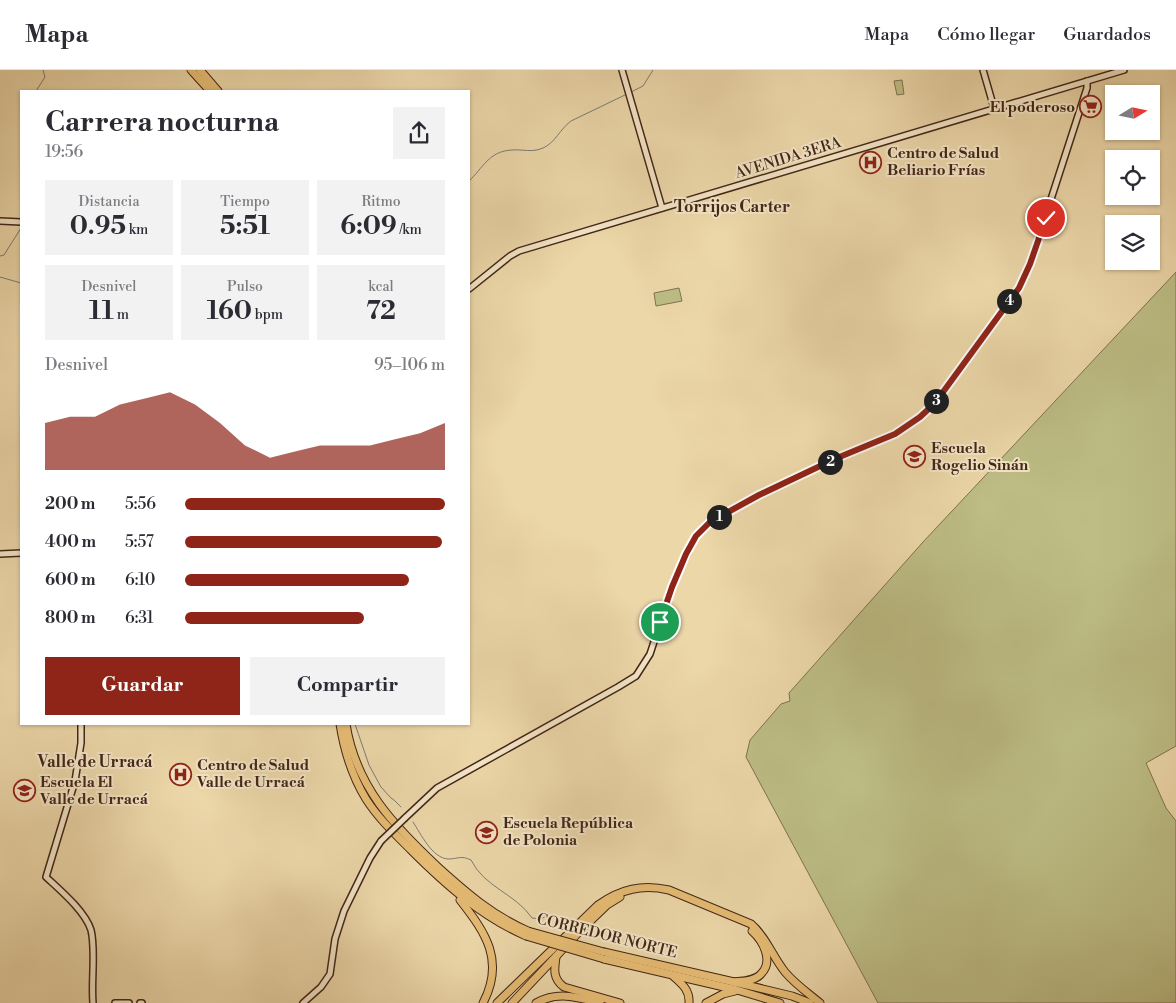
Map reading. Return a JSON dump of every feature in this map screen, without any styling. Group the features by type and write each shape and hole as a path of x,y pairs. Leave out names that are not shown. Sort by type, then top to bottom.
{"highway":[{"path":"191,70 209,90"},
{"path":"200,70 217,90"},
{"name":"CORREDOR NORTE","path":"340,725 350,763 366,798 389,828 452,890 492,919 527,934 670,975 737,990 780,1003"},
{"name":"CORREDOR NORTE","path":"346,725 358,768 370,793 394,824 471,897 527,934"},
{"path":"497,1003 598,906 618,893 642,886 670,890 751,924 761,933 783,970 820,1003"},
{"path":"452,890 481,929 488,941 492,954 493,969 491,982 483,1003"},
{"path":"512,1003 579,932 615,899 641,890 666,893 740,923 756,935 766,951 765,967 761,974 754,978 734,982"},
{"name":"CORREDOR NORTE","path":"604,955 734,982 792,996 810,1003"},
{"path":"556,957 555,975 558,982 564,987 620,1003"},
{"path":"670,975 685,987 690,998 689,1003"},
{"path":"706,1003 723,994 737,990"},
{"path":"536,1003 551,997 566,995 600,1003"}],"street":[{"path":"622,70 662,208"},
{"path":"983,70 994,108"},
{"name":"AVENIDA 3ERA","path":"470,288 519,251 1124,70"},
{"path":"303,1003 321,987 330,974 335,939 344,911 370,858 381,842 436,788 636,676 650,654 672,587 686,554 696,536 710,522 759,495 837,458 895,434 920,417 935,403 1019,288 1028,270 1088,88 1087,81"},
{"path":"0,221 20,222"},
{"path":"0,554 20,553"},
{"path":"81,725 81,743 74,781 46,877 75,906 90,929 93,1003"},
{"path":"115,1003 129,1003"}],"green space":[{"path":"902,80 904,94 897,95 894,81"},
{"path":"1176,272 1176,746 1146,763 1166,808 1176,821 1176,1003 878,1003 746,757 750,740 781,704 790,701 789,693 923,542"},
{"path":"679,288 682,301 656,306 654,293"}],"waterway":[{"path":"37,90 45,77 43,70"},
{"path":"631,92 643,86 653,70"},
{"path":"470,180 487,161 498,153 512,150 531,151 543,148 551,143 571,121 627,94"},
{"path":"0,256 4,255 20,230"},
{"path":"0,277 20,283"},
{"path":"355,725 369,765 381,787 401,807"},
{"path":"413,822 432,850 442,858 462,857 471,860 484,877 518,903 532,918 541,919 548,915"}],"place":[{"name":"El poderoso","path":"1091,107"},
{"name":"Centro de Salud Beliario Frías","path":"871,162"},
{"name":"Escuela Rogelio Sinán","path":"915,457"},
{"name":"Centro de Salud Valle de Urracá","path":"181,774"},
{"name":"Escuela El Valle de Urracá","path":"24,791"},
{"name":"Escuela República de Polonia","path":"487,832"}],"district":[{"name":"Torrijos Carter","path":"732,207"},
{"name":"Valle de Urracá","path":"95,762"}],"route":[{"path":"660,622 686,554 696,536 710,522 730,509 759,495 837,458 895,434 920,417 935,403 1019,288 1028,270 1046,218"}]}
